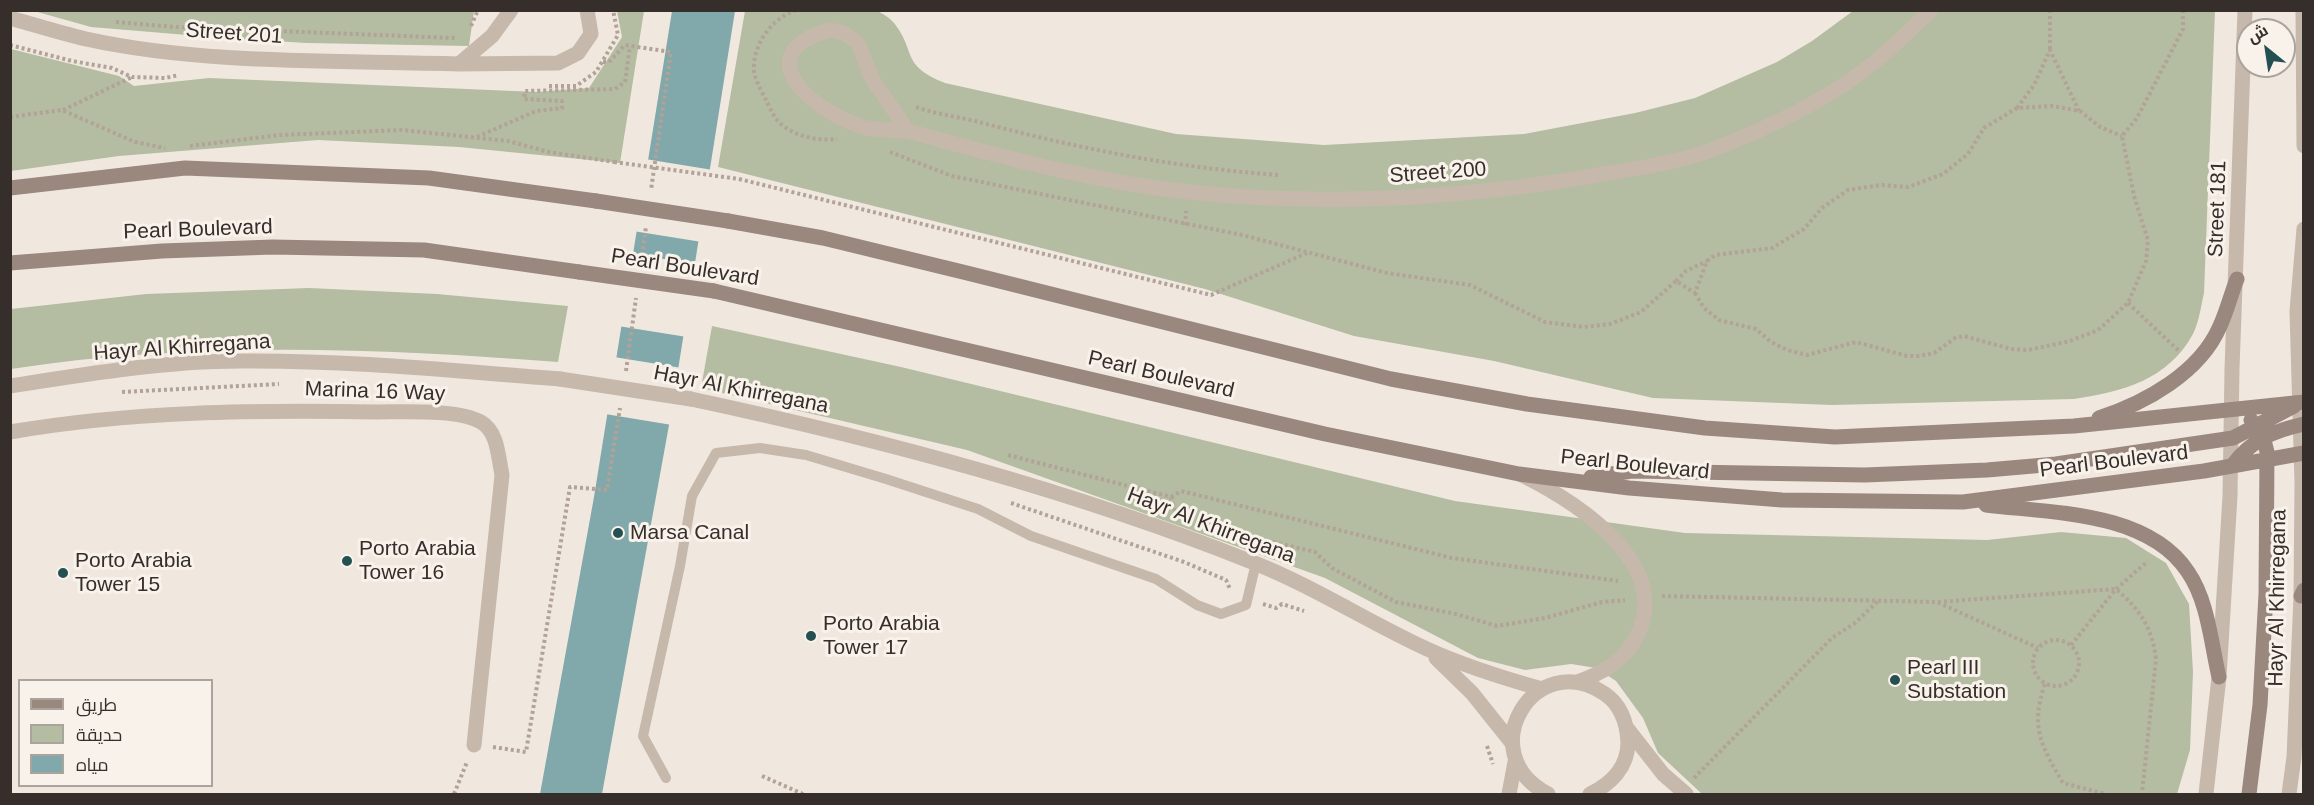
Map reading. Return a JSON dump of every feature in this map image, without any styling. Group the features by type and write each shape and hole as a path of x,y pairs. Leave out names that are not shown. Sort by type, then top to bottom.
{"main road":[{"name":"Pearl Boulevard","path":"10,188 150,172 207,169 429,178 596,201 823,238 1391,379 1527,404 1705,428 1835,437 2074,426 2301,402"},
{"name":"Pearl Boulevard","path":"10,263 162,250 297,248 424,250 714,291 1325,435 1519,474 1629,488 1782,500 1963,502 2232,466 2302,453"},
{"path":"2074,426 2137,401 2167,385 2194,364 2220,327 2237,279"},
{"path":"2232,466 2260,431 2301,402"},
{"path":"2232,410 2250,419 2260,431 2266,459 2266,594 2262,683 2249,795"},
{"path":"1574,480 1632,471 1865,475 1987,471 2089,460 2302,425"},
{"path":"1963,502 2096,518 2122,525 2162,545 2189,572 2202,602 2219,676"}],"street":[{"path":"459,64 492,36 511,10"},
{"name":"Street 201","path":"10,18 87,39 170,51 237,57 459,64 558,63 578,52 591,34 587,10"},
{"name":"Street 200","path":"908,131 872,79 858,43 844,33 830,30 811,35 797,44 792,54 791,74 799,90 814,102 859,126 908,131 1034,166 1189,192 1308,198 1431,197 1543,184 1642,167 1707,151 1788,116 1840,88 1882,57 1931,10"},
{"name":"Street 181","path":"2232,410 2246,10"},
{"path":"2303,10 2304,146"},
{"path":"2301,402 2297,311 2304,229"},
{"name":"Hayr Al Khirregana","path":"10,386 98,372 240,361 409,367 560,379 692,399 820,427 948,460 1142,520 1256,563 1351,608 1425,649 1542,689"},
{"name":"Hayr Al Khirregana","path":"2289,795 2294,757 2302,593 2301,402"},
{"path":"2206,795 2219,676 2232,466 2232,410"},
{"name":"Marina 16 Way","path":"10,432 147,414 301,411 446,413 480,422 494,434 502,475 474,745"},
{"path":"1519,474 1545,487 1592,520 1632,561 1644,591 1640,630 1627,652 1609,669 1577,682"},
{"name":"Hayr Al Khirregana","path":"1425,649 1472,693 1512,743"},
{"path":"1509,795 1515,762 1512,743 1514,726 1519,711 1542,689 1559,683 1577,682 1595,687 1610,697 1621,711 1628,728 1663,774 1683,793"},
{"path":"1590,795 1604,788 1620,771 1628,750 1628,728"},
{"path":"1515,762 1523,776 1535,788 1548,795"}],"lane":[{"path":"666,778 643,736 680,566 692,496 716,453 760,448 794,454 886,479 978,509 1031,536 1156,579 1197,605 1221,614 1246,604 1256,563"}],"path":[{"path":"106,21 177,27 453,40 471,27 478,10"},
{"path":"1185,225 1242,235 1387,273 1470,285 1545,322 1584,327 1610,324 1641,312 1686,271 1715,255 1772,248 1804,229 1822,208 1848,190 1881,185 1908,187 1943,174 1968,154 1984,128 2017,108 2034,85 2050,50 2050,10"},
{"path":"1676,281 1695,293 1704,308 1719,320 1755,329 1787,350 1808,355 1856,342 1908,356 1919,356 1934,353 1955,338 1964,336 2011,349 2042,349 2098,330 2128,303 2146,261 2148,240 2134,196 2122,136 2136,118 2183,29 2183,10"},
{"path":"603,62 609,62 625,45 671,52 650,194"},
{"path":"477,138 536,111 562,108 562,101 524,99 525,91 615,89 625,82 632,46"},
{"path":"2050,50 2080,111 2100,127 2122,136"},
{"path":"10,117 62,110 132,77"},
{"path":"911,105 1041,139 1138,159 1224,172 1281,176"},
{"path":"2017,108 2052,106 2080,111"},
{"path":"62,110 135,142 168,149"},
{"path":"179,148 280,135 402,130 508,141 549,152 739,179 1211,295 1307,252"},
{"path":"641,263 647,217"},
{"path":"1695,293 1707,261"},
{"path":"625,378 638,287"},
{"path":"2128,303 2170,343"},
{"path":"454,795 474,745 526,752 570,488 607,490 621,401"},
{"path":"998,452 1171,497 1181,491 1452,558 1668,595 1937,602 2116,589"},
{"path":"1171,497 1173,511 1182,514"},
{"path":"1241,534 1315,552 1332,568 1396,602 1456,614 1497,626 1545,618 1644,591"},
{"path":"2071,645 2116,589 2154,557"},
{"path":"2116,589 2145,620 2153,637 2156,659 2142,795"},
{"path":"1683,793 1832,638 1855,623 1878,601"},
{"path":"1937,602 2038,648"},
{"path":"2050,640 2064,641 2071,645 2078,656 2076,675 2072,681 2059,686 2045,684 2033,668 2038,648 2050,640"},
{"path":"2045,684 2037,720 2041,747 2063,783 2105,795"},
{"path":"762,776 803,795"}],"green space":[{"path":"34,11 474,11 469,46 306,43 211,37 91,27"},
{"path":"617,11 644,11 620,163 459,147 318,140 119,156 11,171 11,49 119,76 134,86 209,78 537,92 589,88 622,37"},
{"path":"745,11 878,11 894,23 901,33 915,64 921,70 945,83 1176,134 1324,145 1524,134 1635,113 1695,98 1777,62 1812,41 1853,11 2215,11 2204,293 2193,334 2171,363 2142,381 2092,396 2074,399 1832,405 1653,398 1494,361 1354,336 1205,289 718,167"},
{"path":"309,288 437,294 568,306 558,362 421,353 284,350 147,354 11,369 11,309 146,294"},
{"path":"712,326 901,367 1455,501 1685,533 1987,540 2061,532 2126,538 2166,563 2189,604 2193,672 2190,750 2177,794 1702,794 1658,753 1643,718 1616,681 1596,668 1571,664 1525,670 1478,658 1325,578 967,450 701,388"}],"water":[{"path":"672,11 735,11 671,414 602,794 540,794 594,497"}],"pier":[{"path":"645,159 713,170 702,242 633,231"},
{"path":"630,254 698,264 687,337 618,326"},
{"path":"614,357 682,368 672,425 605,414"}],"place":[{"name":"Marsa Canal","path":"618,533"},
{"name":"Porto Arabia Tower 16","path":"347,561"},
{"name":"Porto Arabia Tower 15","path":"63,573"},
{"name":"Porto Arabia Tower 17","path":"811,636"},
{"name":"Pearl III Substation","path":"1895,680"}]}
